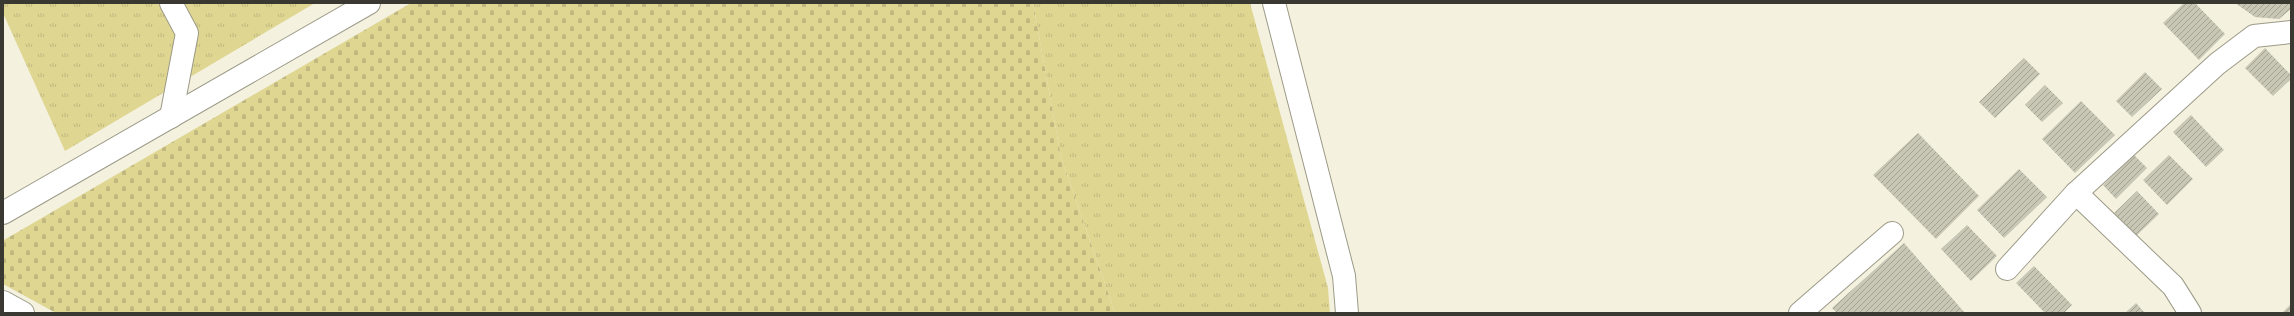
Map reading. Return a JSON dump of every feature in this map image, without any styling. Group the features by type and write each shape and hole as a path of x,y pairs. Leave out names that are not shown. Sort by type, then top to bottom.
{"street":[{"path":"171,3 187,33 171,117"},
{"path":"3,214 369,3"},
{"path":"1274,3 1344,276 1347,313"},
{"path":"2007,269 2076,193 2217,64 2254,36 2291,32"},
{"path":"2076,193 2173,286 2190,313"},
{"path":"1800,313 1892,233"},
{"path":"3,302 23,313"}],"green space":[{"path":"3,3 315,3 65,151 3,13"},
{"path":"411,3 1033,3 1061,157 1115,313 56,313 3,284 4,240"},
{"path":"1033,3 1250,3 1328,288 1330,313 1115,313 1061,157"}],"building":[{"path":"2184,3 2195,3 2225,34 2199,60 2163,23"},
{"path":"2235,3 2291,3 2291,9 2279,19 2255,17"},
{"path":"2265,48 2291,75 2291,79 2273,96 2245,68"},
{"path":"2024,58 2040,74 1995,118 1979,102"},
{"path":"2145,72 2162,89 2132,117 2116,101"},
{"path":"2045,85 2063,103 2042,122 2025,105"},
{"path":"2081,101 2115,135 2075,173 2042,139"},
{"path":"2191,115 2224,150 2206,167 2173,132"},
{"path":"1918,133 1979,196 1936,239 1873,175"},
{"path":"2134,155 2147,168 2116,199 2103,185"},
{"path":"2169,155 2193,179 2167,205 2143,180"},
{"path":"2019,169 2047,197 2004,238 1977,210"},
{"path":"2137,191 2159,214 2133,239 2111,216"},
{"path":"1967,225 1997,256 1971,281 1941,249"},
{"path":"1904,243 1965,313 1837,313 1832,308"},
{"path":"2034,266 2072,305 2064,313 2045,313 2016,283"},
{"path":"2136,303 2145,313 2125,313"},
{"path":"2291,304 2291,313 2282,313"}]}
